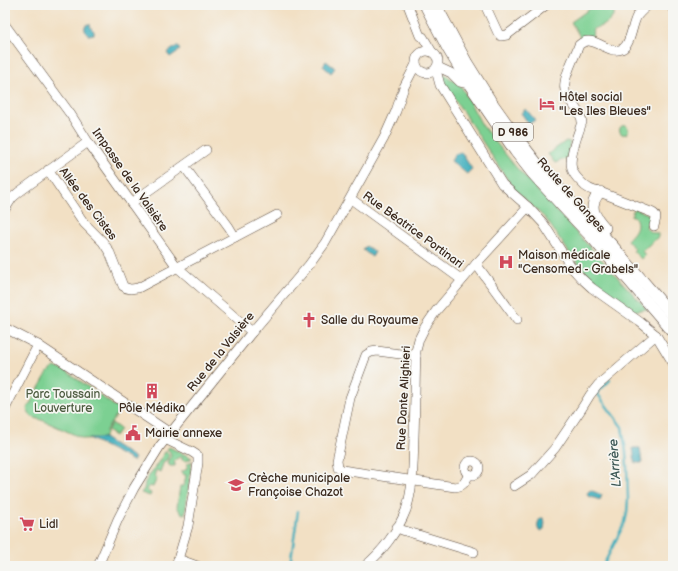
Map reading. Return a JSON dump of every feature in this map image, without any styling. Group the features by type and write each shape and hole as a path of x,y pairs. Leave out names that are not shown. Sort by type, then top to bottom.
{"main road":[{"name":"Route de Ganges","path":"425,5 448,49 469,84 515,151 533,174 594,240 673,332"},
{"name":"Route de Ganges","path":"436,5 467,63 490,100 515,135 544,171 611,244 673,316"},
{"path":"600,192 593,200 594,211 596,218 611,235 611,244"}],"street":[{"path":"408,5 420,36 423,37 432,52 437,56 437,68 440,85"},
{"path":"485,5 498,33 501,36 508,35 546,5"},
{"path":"648,5 637,16 627,45 623,49 616,50 589,41 583,42 579,46 565,81 565,92 582,119 572,153 571,163 572,169 577,177 588,189 600,192 653,213 656,215 654,226"},
{"path":"672,5 673,9"},
{"name":"Impasse de la Valsière","path":"5,25 71,115 88,142 177,267 252,332"},
{"path":"420,36 418,39 420,54"},
{"path":"432,52 426,51 420,54 416,58 417,67 440,85 502,184 528,207 543,223 572,268 581,278 592,288 656,335 673,363"},
{"name":"Rue de la Valsière","path":"98,566 118,518 131,493 160,446 252,332 309,265 325,243 384,138 396,111 404,87 416,64"},
{"path":"437,68 451,73 460,82 469,84"},
{"path":"404,87 416,76 433,72 437,68"},
{"path":"5,209 12,198 88,142"},
{"path":"131,203 206,150"},
{"path":"184,166 235,237"},
{"name":"Allée des Cistes","path":"48,170 84,222 103,242 110,253 123,286 127,289 138,288 177,267"},
{"name":"Rue Béatrice Portinari","path":"351,199 462,280"},
{"name":"Rue Dante Alighieri","path":"365,566 383,547 397,527 406,510 409,498 412,480 416,351 419,339 436,311 528,207"},
{"path":"177,267 277,216"},
{"path":"476,264 517,320"},
{"path":"5,328 38,344 198,456 188,526 177,563 197,566"},
{"path":"514,486 531,475 555,448 590,395 598,386 656,335"},
{"path":"5,409 38,344"},
{"path":"416,356 377,351 366,355 350,398 337,460 338,467 342,470 455,487 463,484 469,474"},
{"path":"397,527 402,530 474,552"}],"green space":[{"path":"595,5 617,5 611,20 593,29 592,38 582,40 571,22"},
{"path":"444,74 461,86 482,125 515,166 647,309 633,311 593,280 573,258 546,219 513,188 440,77"},
{"path":"624,125 629,130 624,135 619,130"},
{"path":"566,141 570,142 567,158 555,163 548,154"},
{"path":"634,208 650,215 646,228 649,231 658,234 658,237 642,251 645,255 641,259 633,251 635,249 627,240 637,226 634,216 631,216"},
{"name":"Parc Toussain Louverture","path":"54,367 66,371 120,410 106,430 104,438 84,439 32,417 28,412 27,409 48,372"},
{"path":"112,423 120,429 115,436 107,431"},
{"path":"169,447 192,458 186,461 182,460 182,457 179,457 174,462 175,466 170,466 168,464 171,455 167,449"},
{"path":"165,452 169,455 166,461 164,461 160,472 156,470 154,477 157,478 153,487 149,486 147,491 151,493 150,496 141,493 144,489 145,482"},
{"path":"192,461 185,514 181,513 177,507 180,486 184,486 186,475 182,474 182,471 187,468 187,464"}],"water":[{"path":"90,24 94,34 89,35 87,33 85,26"},
{"path":"177,46 180,50 170,57 167,53"},
{"path":"326,61 335,68 331,73 323,66"},
{"path":"526,109 535,120 529,124 521,113"},
{"path":"461,152 472,169 467,174 451,161 455,154"},
{"path":"366,246 375,252 372,257 363,250"},
{"path":"89,438 104,438 135,458 133,461"},
{"path":"633,448 640,448 642,463 635,463"},
{"path":"590,490 602,495 600,500 588,496 587,493"},
{"path":"541,518 543,518 545,522 544,529 541,531 538,529 538,522"}],"waterway":[{"name":"L'Arrière","path":"603,566 625,522 628,499 626,452 622,427 597,393 610,380"},
{"path":"290,566 298,511"}],"place":[{"name":"Hôtel social \"Les Iles Bleues\"","path":"547,104"},
{"name":"Maison médicale \"Censomed - Grabels\"","path":"506,262"},
{"name":"Salle du Royaume","path":"309,320"},
{"name":"Pôle Médika","path":"152,391"},
{"name":"Mairie annexe","path":"133,433"},
{"name":"Crèche municipale Françoise Chazot","path":"236,485"},
{"name":"Lidl","path":"27,524"}]}
